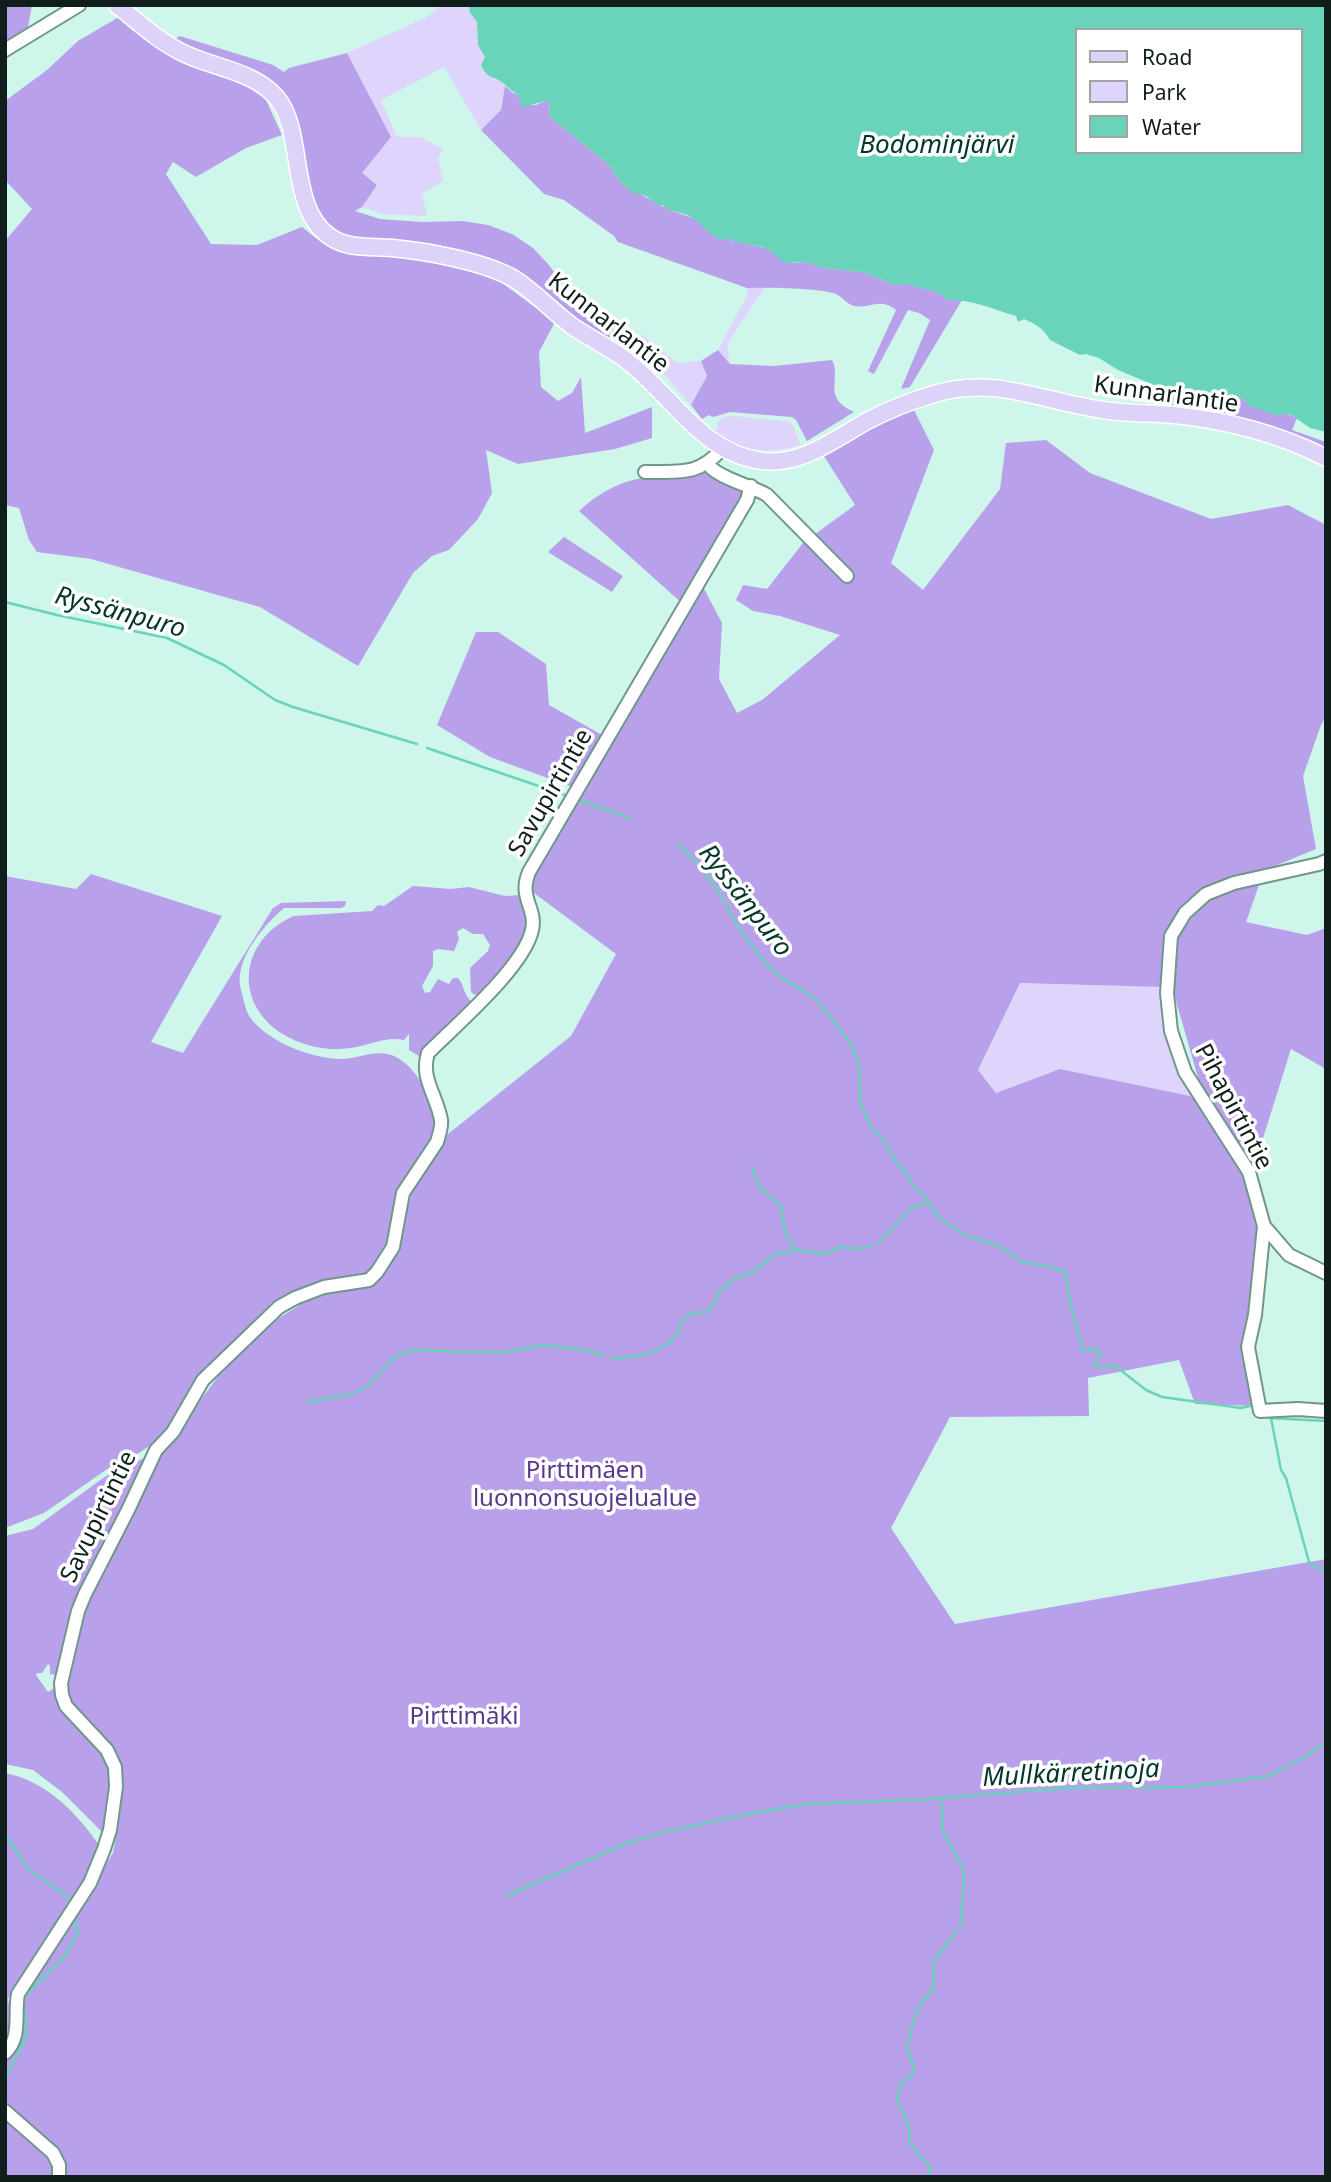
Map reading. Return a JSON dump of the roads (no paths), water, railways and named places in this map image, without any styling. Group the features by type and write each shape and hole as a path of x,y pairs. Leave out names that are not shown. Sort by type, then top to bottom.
{"main road":[{"name":"Kunnarlantie","path":"117,5 174,48 254,80 275,96 289,122 306,202 317,225 331,238 350,246 388,247 428,253 481,266 511,278 570,325 626,360 699,431 736,456 779,462 798,457 909,403 938,393 976,386 1015,390 1104,411 1175,415 1215,421 1294,443 1326,458"}],"street":[{"path":"5,50 79,5"},
{"path":"645,472 694,470 708,464 722,449"},
{"path":"708,464 715,472 767,495 847,576"},
{"name":"Savupirtintie","path":"5,2053 13,2046 16,2037 15,2009 18,1994 90,1883 104,1849 114,1810 115,1767 107,1750 66,1706 62,1695 63,1669 85,1594 156,1450 173,1432 203,1380 279,1307 324,1287 369,1280 393,1247 404,1193 440,1134 441,1121 426,1077 425,1063 428,1053 517,961 529,943 533,925 524,884 529,872 741,512 751,486"},
{"name":"Pihapirtintie","path":"1326,861 1234,883 1206,894 1185,913 1171,936 1167,993 1171,1031 1185,1072 1249,1172 1264,1226 1255,1315 1248,1348 1260,1410 1326,1411"},
{"name":"Pihapirtintie","path":"1264,1226 1289,1255 1326,1273"},
{"path":"5,2111 53,2153 59,2165 59,2177"}],"water":[{"name":"Bodominjärvi","path":"1326,5 1326,432 1310,428 1290,414 1275,415 1249,406 1243,397 1239,405 1184,396 1161,388 1118,370 1099,358 1080,355 1050,340 1032,323 1024,319 1018,322 1016,316 965,301 947,300 940,293 905,284 895,285 862,272 823,268 806,262 785,263 762,247 717,238 691,217 666,209 623,185 607,163 550,117 549,102 521,108 517,94 483,70 481,65 485,57 478,45 477,22 470,13 469,6"}],"waterway":[{"name":"Ryssänpuro","path":"5,602 167,638 224,665 275,700 417,744"},
{"name":"Ryssänpuro","path":"427,748 565,795"},
{"name":"Ryssänpuro","path":"579,800 630,818"},
{"name":"Ryssänpuro","path":"678,844 702,868 738,927 765,963 781,977 816,999 851,1044 859,1064 860,1100 871,1128 882,1137 913,1187 922,1192 939,1218 967,1236 999,1246 1024,1263 1044,1265 1065,1272 1083,1351 1096,1349 1101,1352 1094,1365 1099,1368 1114,1365 1146,1390 1162,1397 1241,1408 1250,1406"},
{"path":"752,1167 760,1188 781,1206 785,1231 795,1250"},
{"path":"878,1244 912,1207 928,1203"},
{"path":"611,1357 618,1359 648,1354 668,1344 678,1333 682,1320 692,1313 706,1312 713,1306 719,1292 734,1279 751,1273 776,1254 798,1250 825,1254 840,1247 860,1249 871,1246"},
{"path":"308,1402 352,1394 368,1386 394,1357 412,1350 499,1353 544,1345 604,1355"},
{"name":"Ryssänpuro","path":"1269,1418 1326,1421"},
{"name":"Mullkärretinoja","path":"1271,1418 1281,1470 1286,1478 1309,1562 1326,1572"},
{"path":"506,1896 630,1842 758,1812 808,1804 914,1800 1068,1788 1188,1787 1269,1776 1326,1742"},
{"name":"Mullkärretinoja","path":"941,1799 943,1831 963,1868 960,1927"},
{"path":"5,1834 29,1870 71,1902"},
{"path":"5,2079 27,2035 23,1998 63,1958 78,1933 74,1916"},
{"name":"Mullkärretinoja","path":"927,2177 931,2168 909,2142 908,2126 897,2102 900,2085 913,2073 907,2047 918,2008 933,1989 934,1961 957,1931"}],"park label":[{"name":"Pirttimäen luonnonsuojelualue","path":"585,1485"},
{"name":"Pirttimäki","path":"464,1717"}]}
